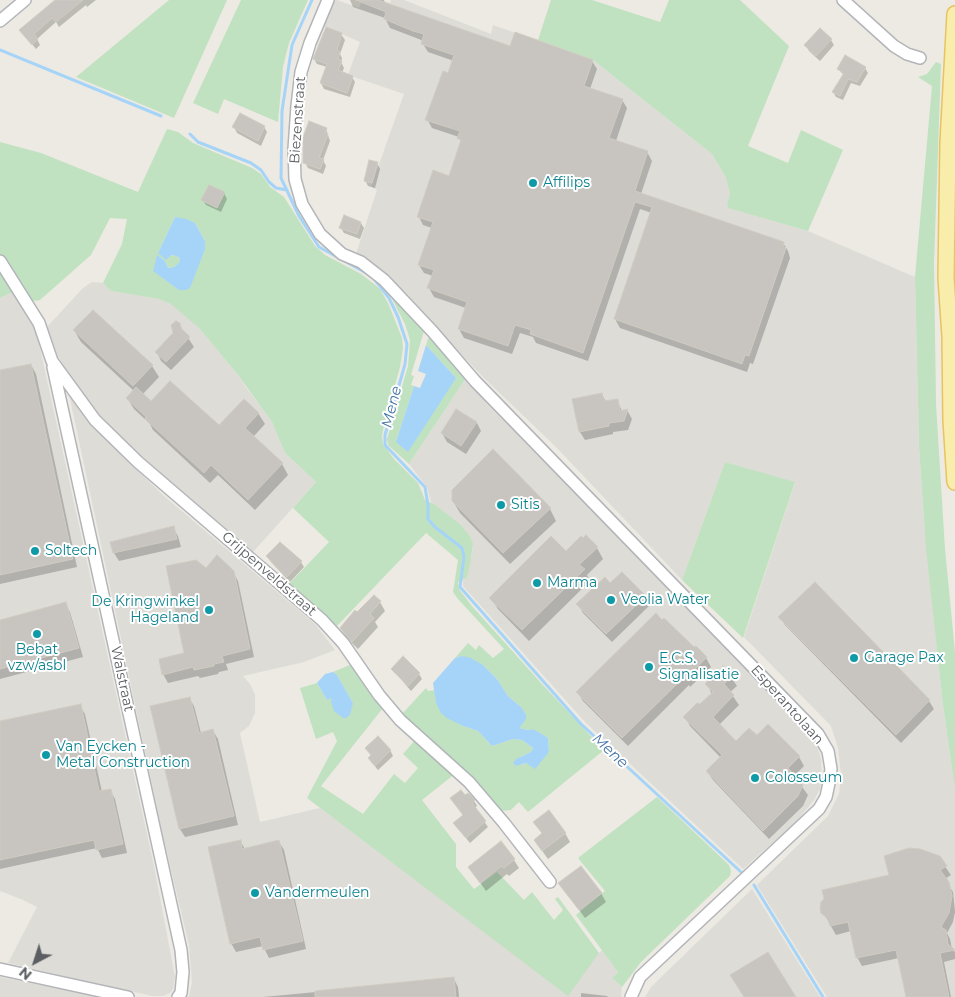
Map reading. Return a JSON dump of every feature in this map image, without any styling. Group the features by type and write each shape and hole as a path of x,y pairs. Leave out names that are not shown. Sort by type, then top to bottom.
{"main road":[{"path":"955,14 946,278 955,482"},
{"path":"950,336 955,281"}],"street":[{"path":"0,21 25,0"},
{"name":"Biezenstraat","path":"328,0 310,43 301,72 297,106 294,179 302,204 320,234 342,254 361,262 384,280 476,381"},
{"path":"843,0 894,46 907,54 920,58"},
{"name":"Grijpenveldstraat","path":"0,261 39,323 52,360 95,420 138,462 327,625 343,643 387,705 400,720 469,782 550,882"},
{"name":"Walstraat","path":"52,360 181,950 183,972 181,993 178,997"},
{"name":"Esperantolaan","path":"476,381 818,734 828,751 831,769 829,783 826,797 819,809 640,977 631,997"},
{"path":"0,969 128,997"}],"shaded area":[{"path":"331,0 337,0 359,8 362,0 381,0 390,3 391,0 404,0 491,34 493,25 593,60 712,154 726,178 730,194 727,204 729,208 808,231 915,277 919,447 924,523 943,705 955,790 955,997 827,997 757,885 828,816 839,794 841,774 838,748 831,726 744,637 795,483 725,462 682,580 556,447 484,378 384,273 355,257 377,190 371,187 404,94 348,75 360,42 319,24"},
{"path":"92,282 103,283 111,291 159,299 172,304 188,317 238,375 272,422 285,453 316,482 253,552 103,423 77,388 58,356 47,327 83,288"},
{"path":"13,292 32,321 38,339 154,866 175,977 173,989 170,993 163,996 152,996 8,963 37,907 0,891 0,298"},
{"path":"466,378 486,403 680,600 806,731 817,746 821,759 822,778 820,789 814,800 798,820 743,869 586,723 463,586 463,580 467,578 473,547 470,536 461,525 431,502 427,487 409,464"},
{"path":"69,394 112,446 164,496 315,624 335,650 304,662 243,676 250,684 255,695 255,713 249,726 240,733 260,822 320,808 475,924 599,953 602,950 618,972 612,978 622,987 621,997 189,997 192,982 189,945 163,836"},
{"path":"752,889 820,997 645,997 651,987"},
{"path":"0,977 100,997 0,997"}],"green space":[{"path":"169,0 227,0 174,118 76,77"},
{"path":"241,0 308,0 289,43 283,67 278,122 224,99 218,114 193,103"},
{"path":"551,0 592,0 660,22 669,0 740,0 789,46 748,146 788,163 801,130 843,150 808,231 728,208 727,204 730,194 726,178 712,154 593,60 538,40"},
{"path":"936,62 941,64 934,263 936,404 945,549 955,652 955,790 943,705 926,549 919,447 915,277 932,86 918,77 927,74"},
{"path":"167,129 178,132 193,143 252,168 261,174 270,187 284,197 315,246 325,255 361,274 380,289 388,303 402,338 403,348 400,367 385,421 382,436 383,444 394,459 418,483 425,500 434,504 461,525 470,536 473,544 470,565 467,578 458,582 459,589 542,684 604,750 528,812 519,802 511,810 499,811 401,715 426,688 428,691 435,690 436,703 463,726 478,731 492,746 513,739 522,740 533,748 531,752 520,757 521,765 526,763 532,765 549,752 548,738 528,729 521,730 519,727 523,723 521,707 508,696 497,679 483,665 462,656 455,658 468,643 476,650 479,645 493,658 504,649 453,592 458,560 426,533 335,628 288,585 329,542 293,508 316,482 285,453 272,422 238,375 199,328 171,304 159,299 111,291 103,283 122,244 127,219 110,218 91,255 40,300 34,301 25,293 0,256 0,142 41,153 138,192","holes":["175,217 195,223 205,241 179,290 157,256 165,261 168,268 174,267 179,263 180,258 176,256 158,253"]},
{"path":"0,271 13,292 0,298"},
{"path":"388,291 424,331 411,375 414,376 411,385 414,386 396,442 456,378 426,345 429,336 466,378 409,464 388,445 387,439 408,366 410,340 405,324"},
{"path":"725,462 795,482 743,638 682,580"},
{"path":"352,664 383,708 321,786 363,814 394,774 405,783 418,768 403,754 416,739 456,773 422,800 456,844 456,867 474,889 497,872 524,900 532,892 554,920 563,910 555,899 558,897 599,953 568,996 307,798 337,741 333,732 316,739 300,688 317,683 327,700 332,697 353,703 337,675 333,672"},
{"path":"657,797 729,865 731,871 730,876 641,962 622,987 612,978 618,972 576,915 605,891 578,858"}],"water":[{"path":"175,217 195,223 205,241 205,249 190,288 186,290 179,290 153,271 157,255 165,261 168,268 174,267 179,263 180,258 176,256 171,255 166,260 158,253"},
{"path":"426,345 456,378 408,452 396,442 414,386 420,388 426,374 418,371"},
{"path":"462,656 471,658 483,665 497,679 508,696 521,707 526,715 526,719 520,727 521,729 535,730 548,738 549,752 535,769 526,763 516,766 513,763 516,759 531,752 533,748 522,740 513,739 492,746 478,731 463,726 441,713 436,703 433,683 455,658"},
{"path":"333,672 337,675 353,703 350,715 346,718 343,718 334,711 331,702 332,698 327,700 317,683 325,674"}],"building":[{"path":"55,0 83,0 56,22 52,18 34,34 38,39 32,45 19,30"},
{"name":"Affilips","path":"356,0 378,0 510,46 515,32 593,60 584,86 623,99 609,138 648,151 635,191 784,242 783,247 786,248 749,356 745,355 742,364 614,319 652,207 635,202 583,353 530,334 531,330 515,325 508,346 458,329 467,302 427,288 434,270 418,265 433,222 417,217 433,170 449,176 461,140 457,138 460,131 425,120 443,71 448,73 454,55 421,44 424,34 384,19 386,12"},
{"path":"326,27 342,33 337,50 340,52 338,59 342,61 338,70 353,76 347,93 320,83 327,64 313,59"},
{"path":"820,28 832,39 816,56 804,45"},
{"path":"845,55 866,67 857,82 848,79 840,96 832,92 844,73 837,69"},
{"path":"240,113 265,126 258,141 232,127"},
{"path":"309,121 327,128 325,133 328,134 319,158 324,159 320,169 303,163 303,137"},
{"path":"369,160 378,162 372,183 364,181"},
{"path":"209,185 225,192 217,208 201,200"},
{"path":"344,215 361,222 357,234 339,228"},
{"path":"93,310 153,365 133,386 73,330"},
{"path":"176,321 180,323 181,328 190,337 166,362 155,352 173,333 171,325"},
{"path":"31,364 73,559 0,575 0,370"},
{"path":"170,381 219,425 244,399 259,413 245,428 283,463 248,500 211,465 204,473 145,419 146,417 126,398 136,387 151,401"},
{"path":"602,393 604,401 618,399 620,411 628,409 624,421 609,423 609,426 579,432 572,399"},
{"path":"456,409 477,422 461,446 441,433"},
{"name":"Sitis","path":"493,449 551,508 503,553 452,501 452,490"},
{"path":"174,526 177,539 113,553 110,542"},
{"name":"Marma","path":"586,535 598,547 579,565 585,569 522,630 489,598 551,536 566,551 581,536 583,538"},
{"path":"280,542 302,561 287,577 266,556"},
{"name":"De Kringwinkel Hageland","path":"217,555 234,571 250,649 222,656 224,662 214,664 214,666 194,670 193,667 162,675 159,659 184,653 166,566 196,560 206,568"},
{"name":"Veolia Water","path":"622,572 646,596 606,634 576,604 605,577 610,583"},
{"name":"Garage Pax","path":"815,582 930,700 896,735 778,617"},
{"path":"374,595 381,601 370,614 374,618 352,642 340,628 355,610 357,612"},
{"name":"Bebat vzw/asbl","path":"66,602 79,648 0,669 0,620"},
{"name":"E.C.S. Signalisatie","path":"656,613 707,657 622,738 576,692"},
{"path":"403,656 420,673 408,686 391,669"},
{"name":"Colosseum","path":"723,666 732,676 724,684 734,695 713,717 736,741 749,728 757,735 768,724 800,756 788,768 803,785 798,796 763,831 706,771 722,755 683,717 697,703 700,704 713,692 705,684"},
{"path":"190,697 199,733 213,729 234,816 179,829 150,706"},
{"name":"Van Eycken - Metal Construction","path":"81,704 99,791 111,789 123,844 96,850 94,840 0,860 0,721"},
{"path":"378,736 391,750 375,766 368,758 371,755 365,748"},
{"path":"461,790 465,795 468,793 475,800 472,803 486,821 466,838 453,823 463,815 450,798"},
{"path":"549,810 566,833 542,851 534,840 542,833 533,822"},
{"name":"Vandermeulen","path":"241,840 242,849 279,840 303,941 263,950 260,937 230,944 208,847"},
{"path":"501,841 515,859 504,868 501,866 480,883 468,867"},
{"path":"909,848 920,849 940,856 947,866 940,870 949,882 952,896 949,913 941,927 946,930 948,944 955,950 940,953 949,997 906,997 896,950 856,958 848,922 830,926 828,919 821,913 821,902 824,899 822,890 889,875 884,856"},
{"path":"581,866 602,893 579,910 558,883"},
{"path":"768,952 796,997 744,997 730,975"},
{"path":"454,977 456,997 315,997 315,991"}],"waterway":[{"name":"Mene","path":"312,0 292,45 282,111 281,178 299,216 319,247 368,274"},
{"path":"0,50 161,116"},
{"path":"190,134 198,142 251,163 261,170 269,182 276,188 287,190"},
{"name":"Mene","path":"375,280 389,298 407,344 405,364 385,435 385,445 425,487 428,519 435,527 462,548 464,557 460,587 581,724 741,872"},
{"name":"Mene","path":"754,885 823,997"}],"place":[{"name":"Affilips","path":"533,183"},
{"name":"Sitis","path":"501,505"},
{"name":"Soltech","path":"35,551"},
{"name":"Marma","path":"537,583"},
{"name":"Veolia Water","path":"611,600"},
{"name":"De Kringwinkel Hageland","path":"209,610"},
{"name":"Bebat vzw/asbl","path":"37,634"},
{"name":"Garage Pax","path":"854,658"},
{"name":"E.C.S. Signalisatie","path":"649,667"},
{"name":"Van Eycken - Metal Construction","path":"46,755"},
{"name":"Colosseum","path":"755,778"},
{"name":"Vandermeulen","path":"255,893"}]}
